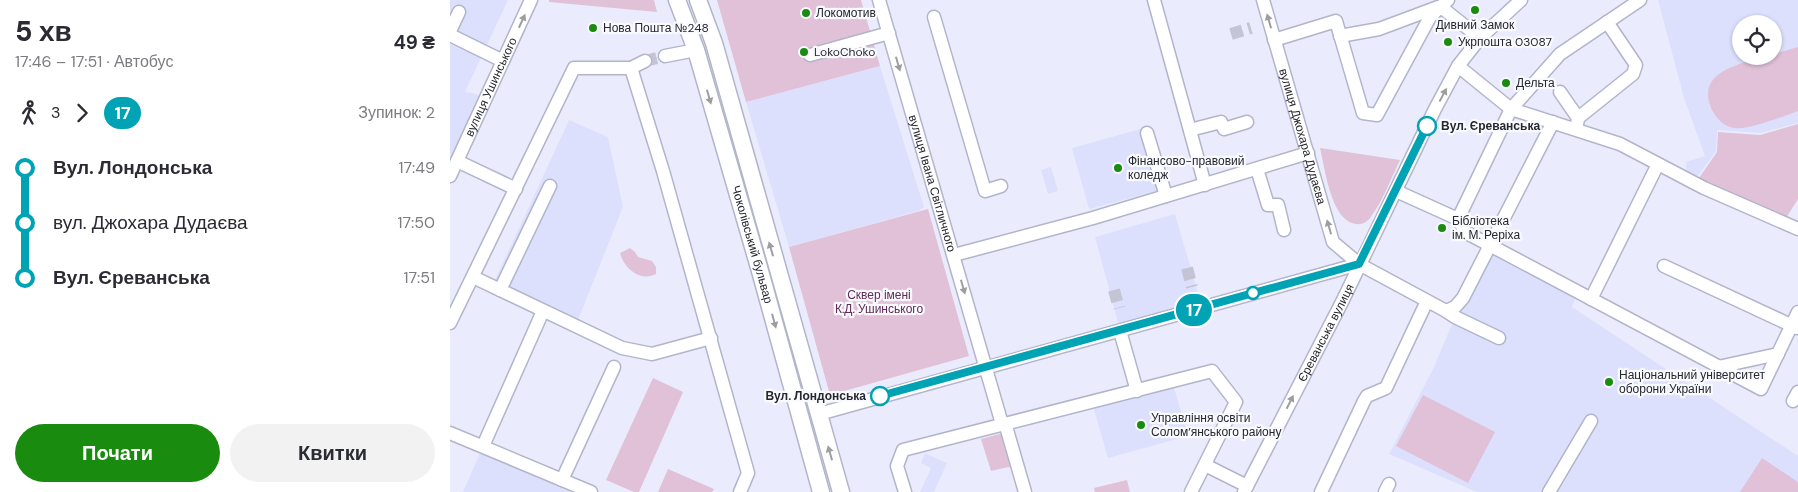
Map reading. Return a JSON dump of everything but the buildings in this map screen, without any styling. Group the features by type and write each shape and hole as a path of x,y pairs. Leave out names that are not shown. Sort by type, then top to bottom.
{"main road":[{"name":"Чоколівський бульвар","path":"677,0 696,50 760,271 816,488"},
{"name":"Чоколівський бульвар","path":"698,0 714,43 841,492"}],"street":[{"name":"вулиця Ушинського","path":"450,176 531,0"},
{"name":"вулиця Івана Світличного","path":"879,0 910,120 990,366 1026,492"},
{"path":"1154,0 1205,185"},
{"name":"вулиця Джохара Дудаєва","path":"1263,0 1333,242 1359,264 1455,317 1499,338"},
{"name":"Єреванська вулиця","path":"1246,489 1340,305 1458,66 1480,38 1521,0"},
{"path":"1458,219 1511,109 1560,54 1640,0"},
{"path":"1274,40 1336,21 1363,113 1377,114 1430,17 1444,3"},
{"path":"1340,36 1379,29 1444,3"},
{"path":"1444,3 1480,38"},
{"path":"450,31 459,12"},
{"path":"934,17 985,191 1001,186"},
{"path":"1577,124 1633,74 1636,65 1607,22"},
{"path":"810,55 889,33"},
{"path":"450,35 503,61"},
{"path":"665,56 696,50"},
{"path":"450,323 574,68 631,68 645,62"},
{"path":"1458,66 1511,109 1552,122 1577,124 1704,188 1798,229"},
{"path":"631,68 663,171 748,473 740,492"},
{"path":"1560,92 1577,124"},
{"path":"1190,130 1221,122 1224,129 1247,122"},
{"path":"1446,311 1455,307 1463,298 1552,122"},
{"path":"1147,132 1166,196"},
{"path":"954,255 1205,185 1308,153"},
{"path":"457,161 516,189"},
{"path":"1591,299 1658,164"},
{"path":"1257,169 1268,205 1278,205 1284,230"},
{"path":"500,290 550,186"},
{"path":"1396,191 1458,219 1465,232 1760,389 1778,354 1795,327 1798,312"},
{"path":"818,414 1359,264"},
{"path":"1664,266 1795,327"},
{"path":"473,278 622,348 652,354 711,338"},
{"path":"1321,492 1367,396 1386,388 1427,301"},
{"path":"483,446 543,311"},
{"path":"1120,331 1137,391"},
{"path":"1718,366 1778,354"},
{"path":"562,480 614,367"},
{"path":"905,492 898,466 903,450 1212,372 1236,402 1191,492"},
{"path":"1549,492 1591,421"},
{"path":"450,433 591,492"},
{"path":"1204,465 1246,489"}],"shaded area":[{"path":"450,0 508,0 465,92 476,94 483,98 450,176"},
{"path":"1658,0 1798,0 1798,123 1761,133 1717,130 1716,151 1697,177 1686,171 1686,162 1705,156 1684,98"},
{"path":"880,66 924,207 918,211 789,247 746,102"},
{"path":"569,120 608,137 623,207 578,320 495,280"},
{"path":"1151,126 1168,188 1089,209 1072,148"},
{"path":"1051,167 1058,191 1048,194 1041,170"},
{"path":"1175,214 1201,303 1119,326 1095,237"},
{"name":"Національний університет оборони України","path":"1492,252 1577,294 1572,307 1798,456 1798,492 1477,492 1389,454 1434,367 1455,317"},
{"path":"1173,384 1188,436 1108,458 1093,406"},
{"path":"480,453 535,476 573,492 463,492"},
{"path":"925,453 947,463 934,492 920,492 931,468 921,463"}],"green space":[{"path":"549,0 654,0 657,12 549,2"},
{"name":"LokoChoko","path":"717,0 861,0 880,66 746,102"},
{"path":"1798,47 1798,111 1748,127 1735,128 1724,124 1712,110 1708,97 1709,86 1715,78 1723,71 1736,65 1782,65 1782,52"},
{"path":"1798,124 1798,199 1786,218 1699,178 1717,152 1718,132 1760,135"},
{"path":"1320,148 1400,160 1380,202 1366,222 1356,224 1347,221 1341,214 1330,192"},
{"name":"Сквер імені К.Д. Ушинського","path":"928,209 969,356 830,395 789,247"},
{"path":"630,248 638,257 652,261 656,267 656,274 650,276 639,275 629,269 620,253"},
{"path":"653,378 683,392 639,492 634,492 606,480"},
{"path":"1423,395 1495,432 1468,483 1396,446"},
{"path":"1003,433 1013,466 991,471 981,439"},
{"path":"1762,458 1798,482 1798,492 1740,492"},
{"path":"668,469 714,489 712,492 658,492"},
{"path":"1127,480 1130,492 1095,492 1094,488"}],"tunnel":[{"path":"1231,34 1251,28"},
{"path":"645,61 665,56"},
{"path":"1187,268 1192,287"},
{"path":"1114,290 1119,308"}],"bus line":[{"name":"17","path":"880,396 1359,264 1427,126"}],"place":[{"name":"Дивний Замок","path":"1475,10"},
{"name":"Локомотив","path":"806,13"},
{"name":"Нова Пошта №248","path":"593,28"},
{"name":"Укрпошта 03087","path":"1448,42"},
{"name":"LokoChoko","path":"804,52"},
{"name":"Дельта","path":"1506,83"},
{"name":"Вул. Єреванська","path":"1427,126"},
{"name":"Фінансово-правовий коледж","path":"1118,168"},
{"name":"Бібліотека ім. М. Реріха","path":"1442,228"},
{"name":"Національний університет оборони України","path":"1609,382"},
{"name":"Вул. Лондонська","path":"880,396"},
{"name":"Управління освіти Солом’янського району","path":"1141,425"}]}
